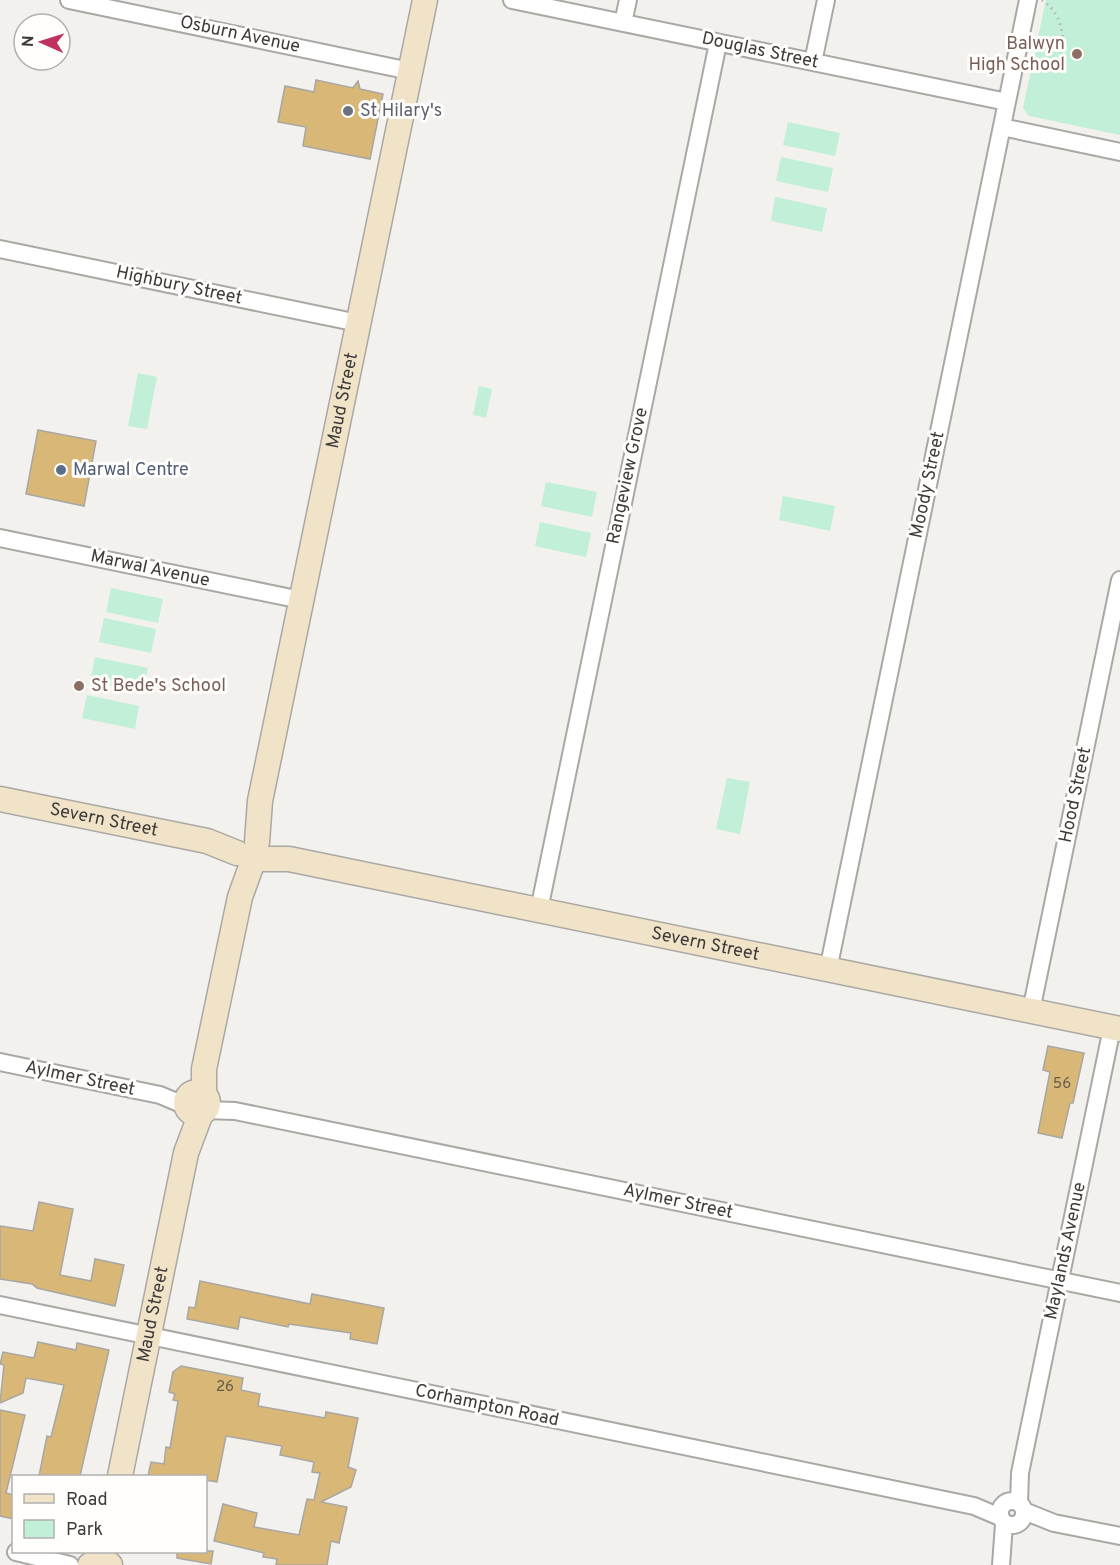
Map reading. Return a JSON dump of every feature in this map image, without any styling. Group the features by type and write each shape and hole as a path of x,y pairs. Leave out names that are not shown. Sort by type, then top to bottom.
{"street":[{"name":"Osburn Avenue","path":"69,0 410,71"},
{"name":"Maud Street","path":"120,1475 425,0"},
{"name":"Douglas Street","path":"512,0 1007,102"},
{"path":"623,23 628,0"},
{"path":"813,62 826,0"},
{"name":"Moody Street","path":"828,970 1028,0"},
{"name":"Rangeview Grove","path":"539,910 718,43"},
{"path":"1002,127 1120,152"},
{"name":"Highbury Street","path":"0,249 358,323"},
{"name":"Marwal Avenue","path":"0,538 301,600"},
{"name":"Hood Street","path":"1031,1011 1120,580"},
{"name":"Severn Street","path":"0,799 1116,1029"},
{"name":"Maylands Avenue","path":"1002,1559 1116,1029"},
{"name":"Aylmer Street","path":"0,1062 1120,1293"},
{"name":"Corhampton Road","path":"0,1305 1120,1536"},
{"path":"31,1553 96,1561"}],"path":[{"path":"1042,0 1054,9 1063,37 1061,72"}],"green space":[{"name":"Balwyn High School","path":"1046,0 1120,0 1120,135 1029,116 1023,108"},
{"path":"788,122 840,133 835,156 783,145"},
{"path":"781,157 833,168 828,192 776,181"},
{"path":"775,197 827,208 822,232 771,221"},
{"path":"138,373 157,377 147,429 128,426"},
{"path":"479,386 492,389 486,418 473,415"},
{"path":"546,482 597,492 592,517 541,506"},
{"path":"783,496 835,506 830,531 779,520"},
{"path":"540,522 591,533 586,557 535,546"},
{"path":"111,588 163,599 158,623 106,612"},
{"path":"104,618 156,629 151,653 99,642"},
{"path":"95,657 148,668 143,692 90,681"},
{"path":"87,695 139,706 135,729 82,718"},
{"path":"727,778 750,782 740,834 716,829"}],"building":[{"path":"316,80 353,88 358,81 360,89 383,94 370,159 303,146 306,127 278,122 285,86 314,92"},
{"name":"Marwal Centre","path":"38,430 96,441 84,506 26,494"},
{"path":"1048,1046 1084,1053 1073,1103 1070,1103 1062,1138 1038,1133 1050,1072 1043,1070"},
{"path":"39,1202 73,1209 60,1275 91,1281 95,1259 124,1265 115,1306 37,1288 32,1284 0,1279 0,1226 33,1231"},
{"path":"200,1281 310,1304 312,1294 384,1308 377,1344 350,1339 351,1333 289,1324 288,1327 240,1317 238,1329 187,1319 189,1307 195,1308"},
{"path":"38,1342 76,1350 77,1343 109,1350 80,1475 39,1475 47,1436 51,1437 64,1385 26,1378 23,1393 0,1403 4,1365 0,1364 3,1352 34,1358"},
{"path":"181,1366 243,1378 241,1390 260,1394 258,1406 325,1418 326,1412 358,1418 348,1467 356,1470 351,1487 321,1502 347,1507 339,1543 331,1541 327,1565 276,1565 277,1559 263,1557 264,1553 214,1541 223,1504 257,1513 254,1527 299,1535 307,1499 314,1500 320,1473 312,1472 314,1462 280,1455 282,1446 226,1436 217,1482 207,1480 207,1475 148,1475 151,1462 164,1464 166,1447 170,1448 178,1401 173,1400 175,1394 169,1392 173,1372"},
{"path":"0,1410 25,1415 6,1493 12,1494 12,1519 0,1516"},
{"path":"213,1551 211,1564 177,1558 177,1553"}],"place":[{"name":"Balwyn High School","path":"1077,54"},
{"name":"St Hilary's","path":"348,111"},
{"name":"Marwal Centre","path":"61,470"},
{"name":"St Bede's School","path":"79,686"}]}
